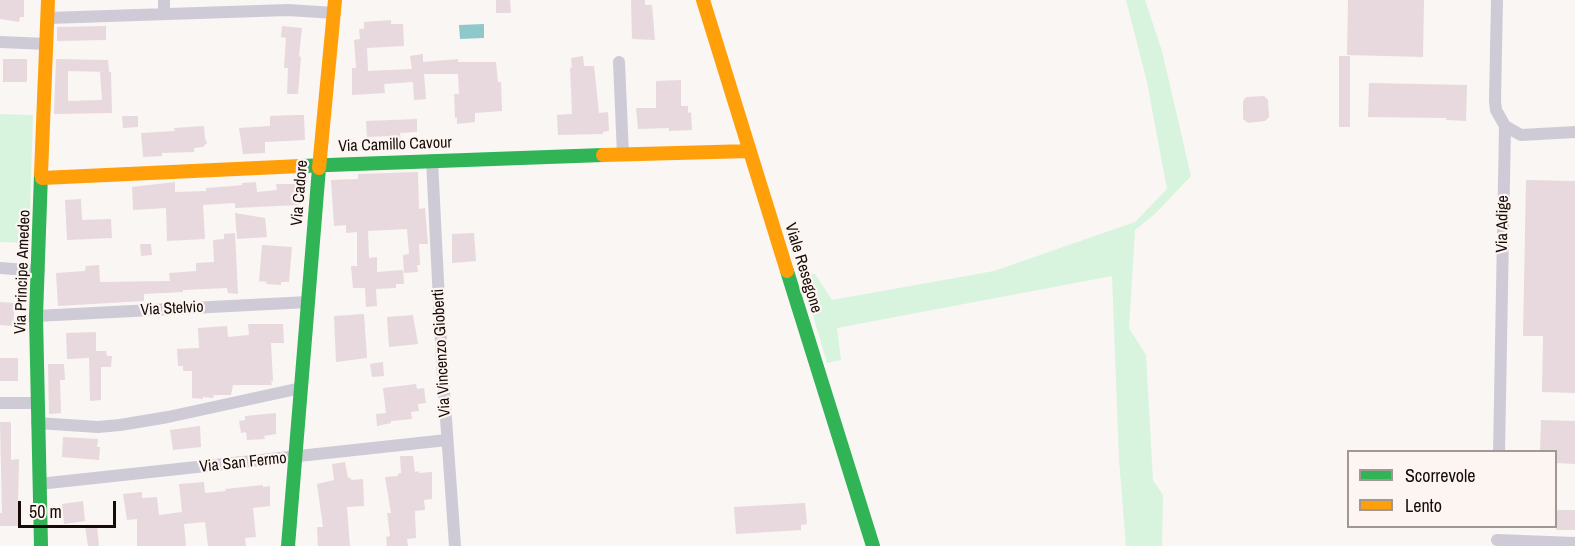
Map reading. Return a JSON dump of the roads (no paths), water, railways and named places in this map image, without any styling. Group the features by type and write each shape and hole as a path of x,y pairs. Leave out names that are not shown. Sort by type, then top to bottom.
{"street":[{"name":"Via Principe Amedeo","path":"41,546 36,316 48,0"},
{"path":"164,0 164,14"},
{"name":"Viale Resegone","path":"703,0 873,546"},
{"name":"Via Adige","path":"1497,0 1495,101 1499,119 1505,126 1499,450"},
{"path":"48,18 164,14 289,5 335,6"},
{"name":"Via Cadore","path":"288,546 319,165 335,6"},
{"path":"0,42 47,44"},
{"path":"619,62 623,155"},
{"path":"1505,126 1521,135 1575,132"},
{"name":"Via Camillo Cavour","path":"42,178 432,160 750,151"},
{"name":"Via Vincenzo Gioberti","path":"432,160 455,546"},
{"path":"0,268 39,271"},
{"name":"Via Stelvio","path":"36,316 308,302"},
{"path":"37,423 98,427 120,425 191,413 301,388"},
{"path":"0,403 37,404"},
{"name":"Via San Fermo","path":"39,484 447,440"},
{"path":"1498,528 1497,543 1575,543"}],"water":[{"path":"484,24 484,38 460,39 459,25"}]}
